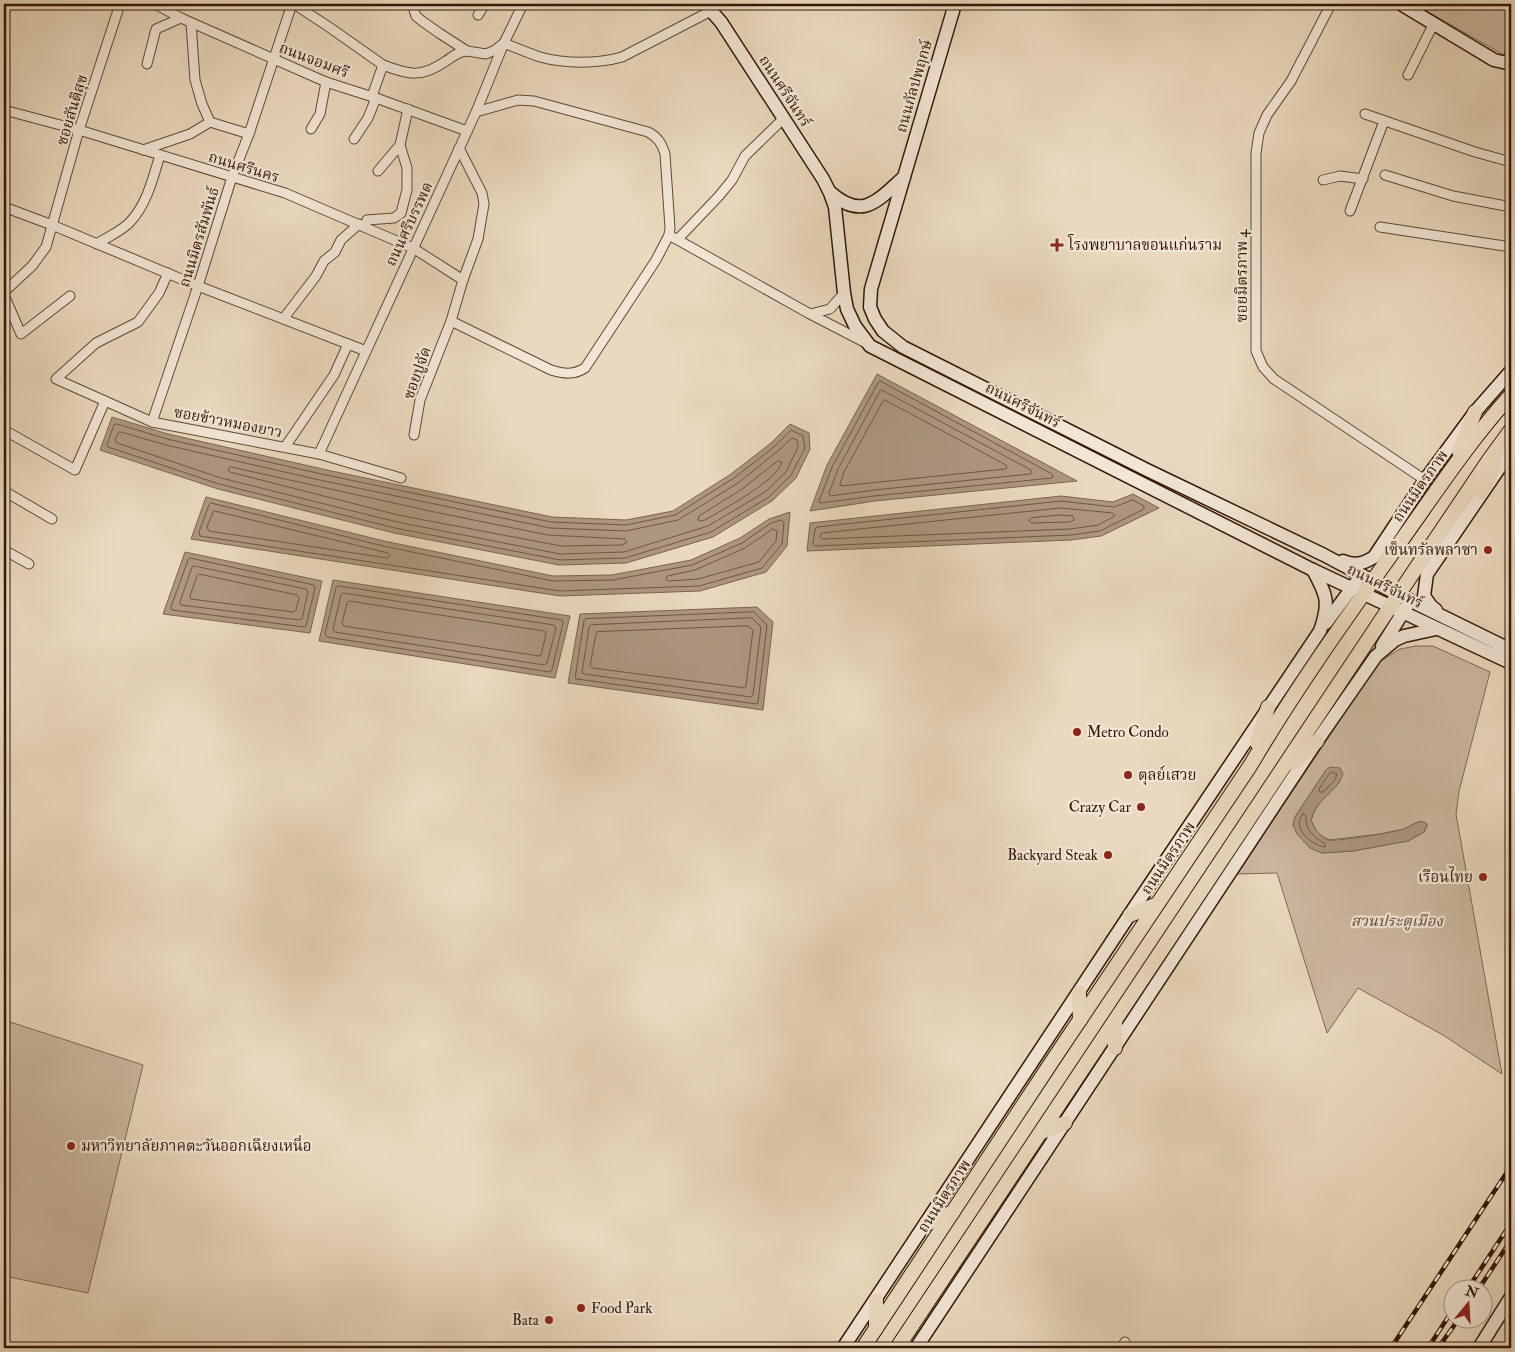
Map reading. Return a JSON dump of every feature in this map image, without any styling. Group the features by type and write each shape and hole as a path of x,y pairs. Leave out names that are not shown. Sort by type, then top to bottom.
{"main road":[{"name":"ถนนกัลปพฤกษ์","path":"883,331 870,307 871,289 955,4"},
{"path":"1401,4 1494,60 1507,64 1511,62"},
{"name":"ถนนศรีจันทร์","path":"710,6 784,118 830,193 834,207 847,308 855,326 870,346 1313,570 1511,664"},
{"path":"830,193 840,202 858,207 870,205 904,177"},
{"name":"ถนนศรีจันทร์","path":"883,331 903,347 1002,398 1324,555 1405,598 1511,650"},
{"name":"ถนนมิตรภาพ","path":"1367,578 1374,557 1425,480 1475,412 1511,371"},
{"name":"ถนนมิตรภาพ","path":"863,1348 1155,905 1250,766 1358,590 1477,435 1511,395"},
{"path":"1451,470 1475,412"},
{"path":"1482,492 1508,434"},
{"path":"1405,598 1484,467 1508,434"},
{"path":"897,1348 1277,778 1396,610 1427,574 1511,451"},
{"path":"1324,555 1350,564 1363,564 1374,557"},
{"path":"1313,570 1326,597 1326,613 1320,631"},
{"path":"1427,574 1424,596 1431,606 1445,616"},
{"name":"ถนนมิตรภาพ","path":"843,1348 1320,631 1358,590"},
{"path":"916,1348 1313,747 1376,656 1396,610"},
{"path":"1376,656 1390,644 1404,636 1436,629"},
{"path":"1250,766 1268,708"},
{"path":"1277,778 1313,747"},
{"path":"1130,915 1155,905"},
{"path":"1079,993 1080,1020"},
{"path":"1115,1048 1116,1022"},
{"path":"1042,1132 1066,1123"},
{"path":"926,1224 953,1212"},
{"path":"1479,1348 1511,1297"},
{"path":"876,1300 876,1328"}],"street":[{"name":"ซอยสันติสุข","path":"4,294 41,256 46,247 79,130 120,4"},
{"name":"ถนนจอมศรี","path":"155,4 191,23 326,82 374,97 467,131"},
{"path":"293,4 383,65 402,72 419,74 440,65 457,52 467,51 486,54 504,43 542,57 563,61 612,60 622,57 710,6"},
{"name":"ถนนมิตรสัมพันธ์","path":"152,422 198,286 232,177 249,134 293,4"},
{"path":"412,4 416,16 467,51"},
{"path":"478,15 486,4"},
{"name":"ถนนศรีบรรพด","path":"319,454 476,112 522,4"},
{"name":"ซอยมิตรภาพ 4","path":"1331,4 1290,81 1267,115 1259,133 1256,153 1256,351 1263,367 1274,379 1425,480"},
{"path":"147,64 156,29 181,18"},
{"path":"191,23 195,80 210,122"},
{"path":"1408,75 1434,23"},
{"path":"354,139 368,118 383,65"},
{"path":"311,130 320,114 326,82"},
{"path":"451,321 551,370 566,374 580,372 586,368 656,260 670,228 665,154 659,140 654,135 526,100 518,100 476,112"},
{"path":"378,171 400,144 408,109"},
{"name":"ถนนศรีนคร","path":"4,110 79,130 284,193 413,248 463,280"},
{"path":"1365,114 1475,152 1511,162"},
{"path":"678,239 732,180 745,156 784,118"},
{"path":"1350,211 1384,121"},
{"path":"143,150 190,134 210,122 249,134"},
{"path":"284,318 316,276 324,261 335,252 341,240 367,220 394,218 401,213 407,190 407,168 400,144"},
{"name":"ซอยปูจัด","path":"414,435 420,400 451,321 478,239 484,204 482,193 459,148"},
{"path":"97,244 129,224 148,193 160,155"},
{"path":"1385,174 1453,196 1511,207"},
{"path":"1323,180 1340,176 1362,180"},
{"path":"4,207 198,286 366,351"},
{"path":"1380,227 1511,247"},
{"path":"669,234 870,346"},
{"name":"ซอยข้าวหมองยาว","path":"168,273 159,294 138,322 96,343 56,379 152,422 319,454 401,478"},
{"path":"810,314 830,309 844,293"},
{"path":"4,294 21,334 70,296"},
{"path":"285,447 334,375 348,344"},
{"path":"4,430 75,470 105,402"},
{"path":"4,491 52,519"},
{"path":"4,550 29,564"}],"green space":[{"path":"1414,4 1511,4 1511,28 1504,55"},
{"name":"สวนประตูเมือง","path":"1416,646 1433,646 1490,672 1459,791 1456,814 1502,1074 1443,1035 1358,988 1327,1033 1277,873 1237,874 1379,662 1400,649","holes":["1326,770 1340,782 1319,804 1311,820 1317,833 1329,840 1380,834 1404,829 1421,821 1427,824 1427,827 1424,832 1408,841 1353,851 1322,853 1293,825 1295,817"]},
{"name":"มหาวิทยาลัยภาคตะวันออกเฉียงเหนี่อ","path":"4,1020 143,1065 88,1293 4,1276"}],"water":[{"path":"877,374 1077,481 875,501 810,511 827,465"},
{"path":"112,417 168,434 327,470 552,517 626,520 673,511 731,474 771,443 790,424 809,433 810,449 796,478 772,501 713,537 626,563 559,565 394,533 218,489 100,450"},
{"path":"1133,494 1159,508 1101,536 1071,540 807,551 810,523 1061,496 1113,502"},
{"path":"206,497 384,541 553,576 612,575 691,560 740,538 769,519 790,512 787,546 766,572 700,591 560,596 191,539"},
{"path":"185,552 322,581 310,633 163,614"},
{"path":"333,580 570,616 555,678 319,641"},
{"path":"757,607 773,622 763,710 568,683 580,614"},
{"path":"1330,767 1340,768 1343,774 1336,786 1322,800 1311,820 1322,836 1328,840 1354,838 1401,830 1419,822 1427,824 1424,832 1408,841 1353,851 1322,853 1310,848 1297,834 1293,825 1295,817 1326,770"}],"railway":[{"path":"1391,1348 1511,1166"},
{"path":"1474,1280 1511,1223"},
{"path":"1485,1280 1511,1240"},
{"path":"1428,1348 1442,1326"},
{"path":"1438,1348 1451,1330"}],"place":[{"name":"โรงพยาบาลขอนแก่นราม","path":"1057,245"},
{"name":"เซ็นทรัลพลาซา","path":"1488,550"},
{"name":"Metro Condo","path":"1077,732"},
{"name":"ตุลย์เสวย","path":"1128,775"},
{"name":"Crazy Car","path":"1141,807"},
{"name":"Backyard Steak","path":"1108,855"},
{"name":"เรือนไทย","path":"1483,877"},
{"name":"มหาวิทยาลัยภาคตะวันออกเฉียงเหนี่อ","path":"71,1146"},
{"name":"Food Park","path":"581,1308"},
{"name":"Bata","path":"549,1320"}]}
